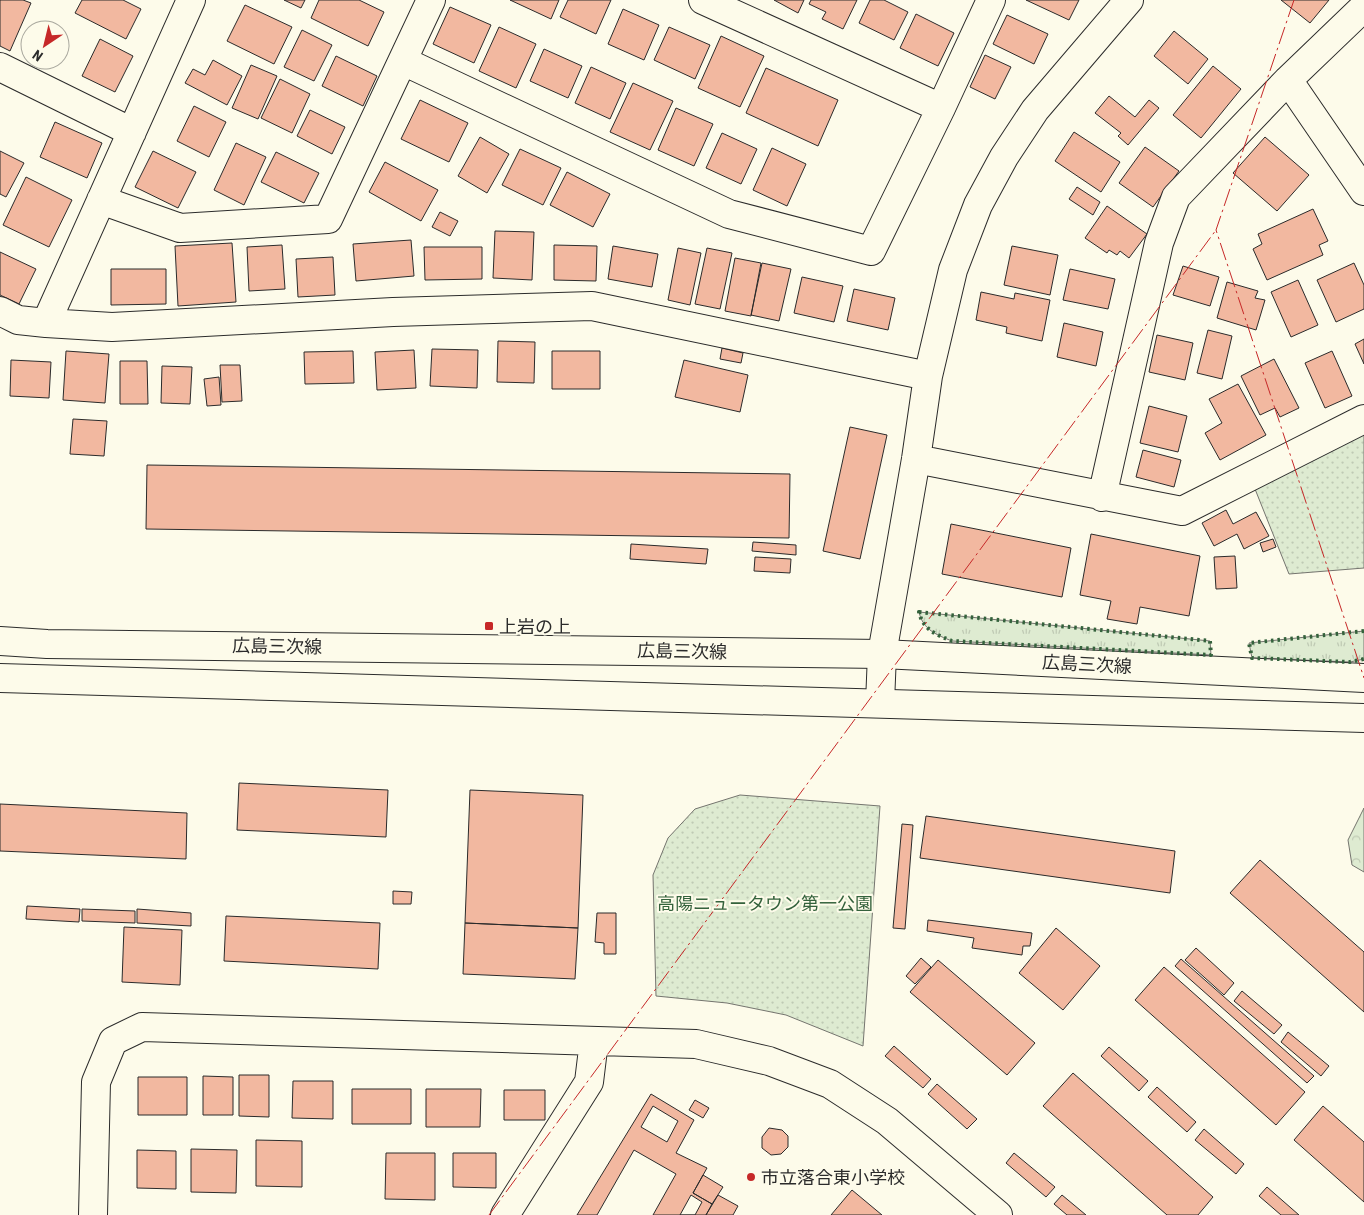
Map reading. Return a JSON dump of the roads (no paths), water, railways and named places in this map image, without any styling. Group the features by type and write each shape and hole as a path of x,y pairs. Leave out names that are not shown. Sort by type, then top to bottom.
{"street":[{"path":"46,322 191,0"},
{"path":"100,200 180,228 328,219 432,0"},
{"path":"703,0 941,108"},
{"path":"403,60 729,214 871,250 941,108 991,0"},
{"path":"880,703 882,654 916,459 928,376 953,270 978,205 1004,157 1035,110 1129,0"},
{"path":"1102,497 1159,243 1176,197 1288,80 1364,6"},
{"path":"0,67 132,132"},
{"path":"1288,80 1364,191"},
{"path":"0,312 18,320 112,328 393,312 592,306 928,376"},
{"path":"916,459 1102,497 1182,511 1364,419"},
{"name":"広島三次線","path":"0,642 882,654 1364,678"},
{"path":"0,678 1364,718"},
{"path":"93,1215 96,1082 112,1041 142,1027 696,1044 768,1061 830,1084 887,1121 998,1215"},
{"path":"505,1215 589,1082 594,1041"}],"place":[{"name":"上岩の上","path":"489,626"},
{"name":"市立落合東小学校","path":"751,1177"}],"park label":[{"name":"高陽ニュータウン第一公園","path":"765,903"}]}
